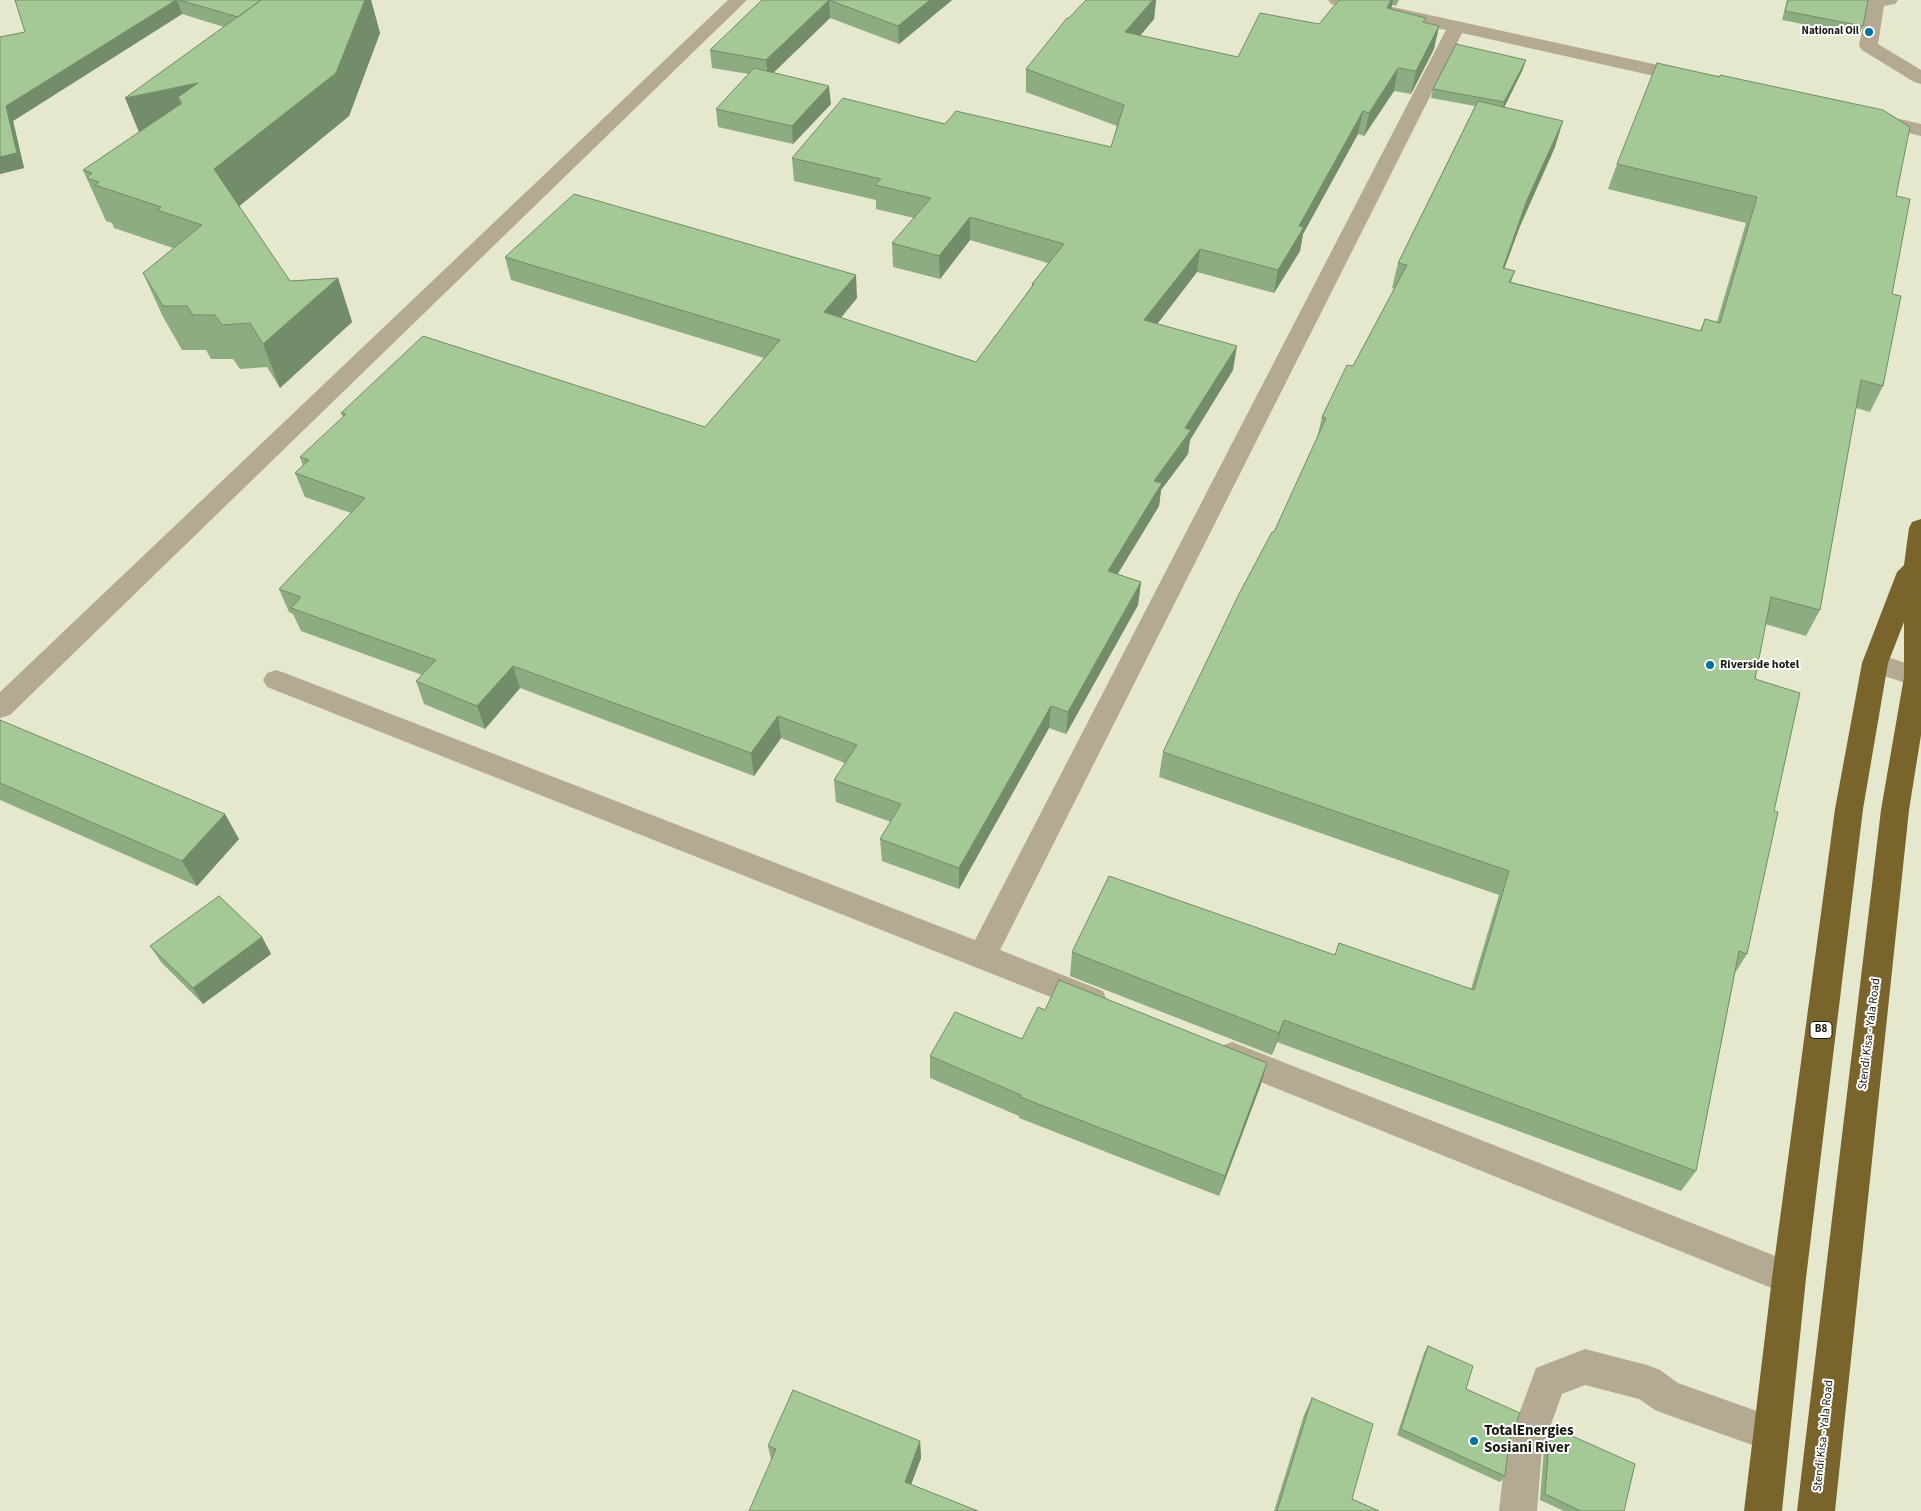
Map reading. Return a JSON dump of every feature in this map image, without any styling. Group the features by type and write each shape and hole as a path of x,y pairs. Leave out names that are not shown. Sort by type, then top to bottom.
{"highway":[{"name":"B8","path":"1763,1511 1789,1278 1849,809 1875,663 1919,542"},
{"name":"Stendi Kisa - Yala Road","path":"1816,1511 1895,810 1919,677 1919,542"}],"street":[{"path":"0,708 738,0"},
{"path":"1337,0 1706,82"},
{"path":"1889,0 1876,1 1868,46 1921,78"},
{"path":"982,956 1457,26"},
{"path":"1860,116 1921,130"},
{"path":"1875,663 1919,677"},
{"path":"276,680 1120,1011"},
{"path":"1212,1048 1789,1278"},
{"path":"1518,1511 1524,1449 1549,1381 1585,1367 1647,1383 1668,1397 1772,1434"}],"building":[{"path":"15,0 176,0 6,106 17,153 0,157 0,37 25,32"},
{"path":"179,0 261,0 238,17"},
{"path":"261,0 365,0 336,73 214,169 290,281 338,278 263,344 250,323 222,325 215,315 193,315 187,306 163,306 143,273 202,225 157,210 161,207 95,185 99,182 87,178 92,173 83,170 182,103 178,97 198,83 125,98"},
{"path":"762,0 829,0 766,60 710,50"},
{"path":"829,0 930,0 898,26"},
{"path":"1086,0 1153,0 1125,32 1238,57 1260,13 1319,24 1339,0 1391,0 1387,8 1426,18 1423,22 1439,26 1416,71 1398,68 1369,113 1363,111 1299,226 1304,227 1278,270 1200,249 1144,320 1237,346 1185,428 1191,430 1154,481 1162,483 1108,571 1141,582 1068,712 1051,706 959,868 880,839 901,804 834,780 857,745 778,716 751,753 513,666 477,706 416,681 436,660 291,608 301,597 279,589 365,498 295,473 309,460 300,457 346,414 341,413 423,336 705,427 780,340 505,257 574,194 856,275 824,312 976,362 1034,284 1032,284 1064,244 970,217 939,256 892,243 931,198 875,185 881,179 792,158 843,98 945,124 956,111 1111,147 1124,105 1026,69 1067,18"},
{"path":"1788,0 1868,0 1863,26 1785,11"},
{"path":"1456,44 1526,60 1504,102 1433,89"},
{"path":"1657,63 1883,110 1910,127 1896,196 1910,199 1892,294 1901,296 1883,386 1861,380 1820,610 1771,597 1755,679 1800,693 1774,811 1778,812 1747,954 1739,951 1696,1171 1284,1020 1279,1033 1072,952 1109,876 1335,955 1339,943 1474,990 1509,871 1163,752 1239,594 1272,532 1274,532 1326,418 1322,417 1347,365 1353,366 1407,265 1398,263 1478,101 1563,121 1527,200 1503,268 1515,271 1509,282 1701,331 1705,319 1720,323 1757,197 1617,164"},
{"path":"754,68 829,86 792,126 716,109"},
{"path":"0,720 225,814 182,861 0,783"},
{"path":"219,896 262,937 193,988 150,946"},
{"path":"1059,980 1267,1063 1225,1176 1020,1097 1021,1095 930,1056 955,1012 1022,1039 1038,1007 1045,1010"},
{"path":"1428,1346 1473,1366 1466,1389 1520,1413 1509,1442 1505,1476 1401,1429"},
{"path":"793,1390 920,1441 905,1482 978,1511 749,1511 776,1449 768,1446"},
{"path":"1312,1398 1373,1424 1352,1499 1379,1511 1277,1511"},
{"path":"1554,1428 1635,1464 1624,1511 1581,1511 1545,1494 1549,1443"}],"place":[{"name":"National Oil","path":"1869,32"},
{"name":"Riverside hotel","path":"1710,665"},
{"name":"TotalEnergies Sosiani River","path":"1474,1441"}]}
